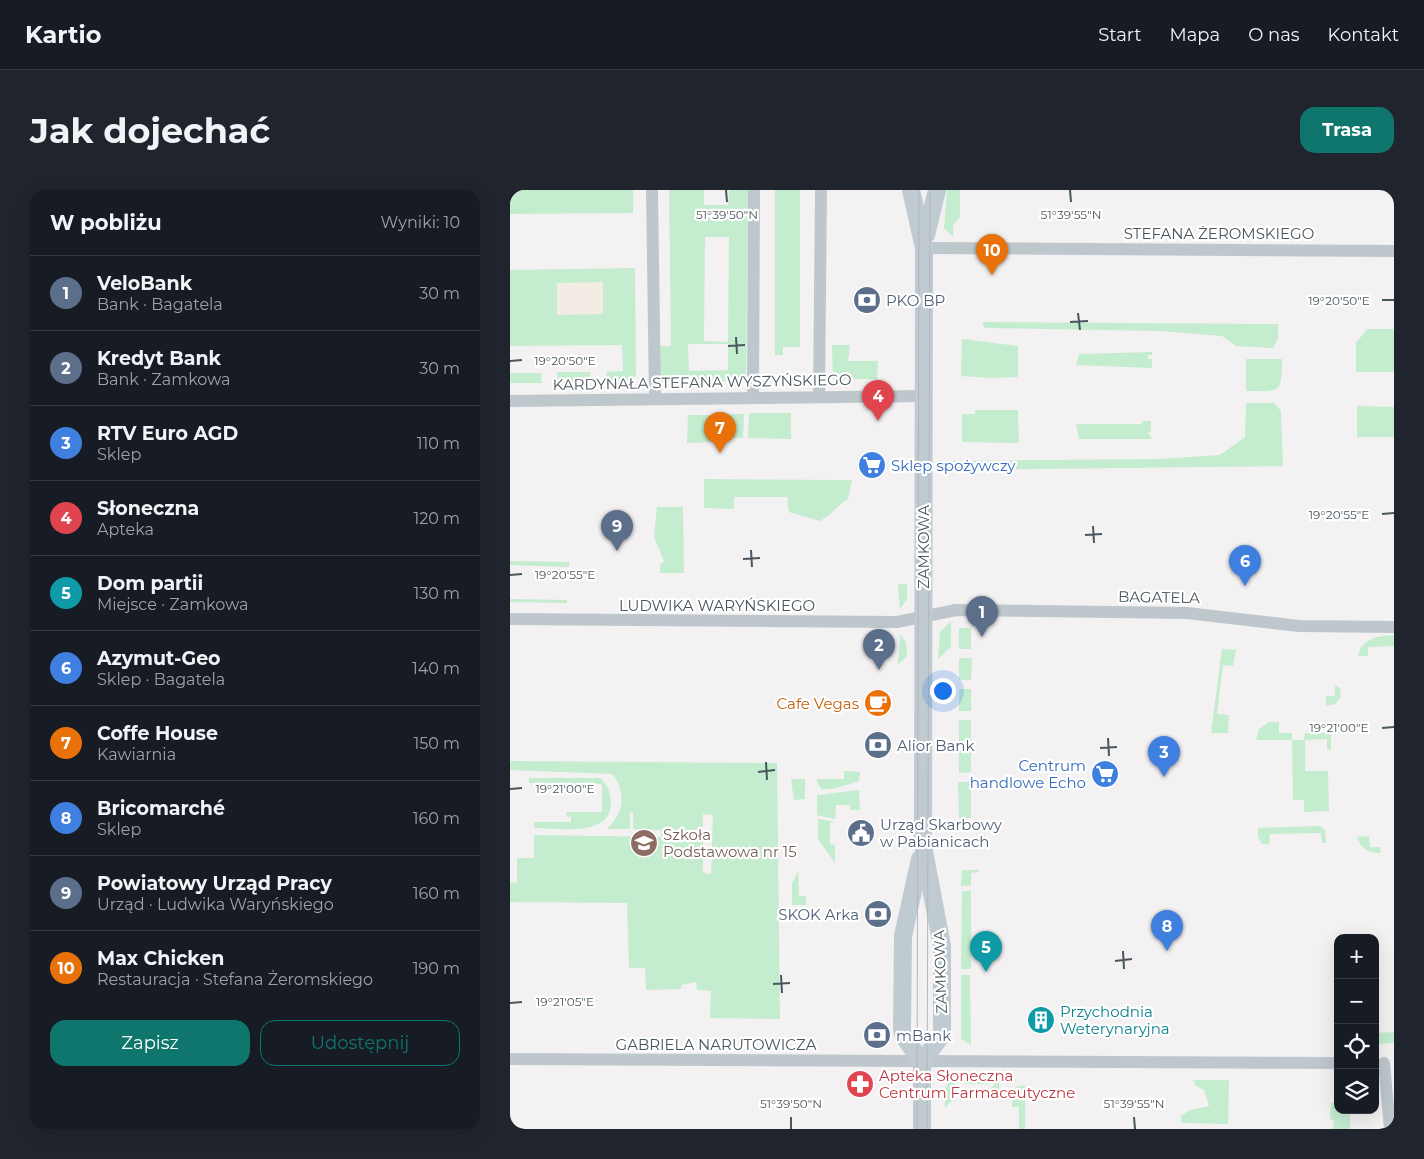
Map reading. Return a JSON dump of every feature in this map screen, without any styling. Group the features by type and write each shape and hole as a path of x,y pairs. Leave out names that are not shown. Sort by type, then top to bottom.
{"street":[{"path":"652,190 654,399"},
{"path":"754,190 754,397"},
{"path":"819,396 821,190"},
{"name":"ZAMKOWA","path":"912,190 924,248"},
{"name":"ZAMKOWA","path":"923,846 904,926 902,1030 904,1037 922,1062 942,1035 942,946 923,846 924,248 929,216 937,190"},
{"name":"STEFANA ŻEROMSKIEGO","path":"924,248 1394,251"},
{"name":"KARDYNAŁA STEFANA WYSZYŃSKIEGO","path":"510,401 924,396"},
{"name":"BAGATELA","path":"923,618 956,610 1187,613 1299,626 1394,627"},
{"name":"LUDWIKA WARYŃSKIEGO","path":"510,619 882,622 923,618"},
{"name":"GABRIELA NARUTOWICZA","path":"510,1059 1334,1063"},
{"path":"922,1062 922,1129"},
{"path":"1385,1063 1390,1129"}],"green space":[{"path":"510,190 633,190 633,213 510,214"},
{"path":"669,190 704,190 704,205 728,205 729,190 748,190 746,381 660,382 660,346 671,346","holes":["705,237 729,237 728,342 704,341","688,344 728,344 728,370 689,371"]},
{"path":"775,190 800,190 800,347 783,347 783,355 775,355"},
{"path":"947,190 960,190 960,217 953,225 953,237 944,228"},
{"path":"635,268 636,376 627,381 607,382 606,372 623,371 622,345 510,346 510,270"},
{"path":"982,322 1278,324 1278,339 1273,348 1236,346 1222,336 1160,331 985,328"},
{"path":"1367,329 1394,329 1394,372 1356,372 1356,343"},
{"path":"962,339 1018,346 1018,377 961,376"},
{"path":"832,345 850,345 848,361 878,361 877,379 833,379"},
{"path":"1152,352 1152,355 1148,355 1148,359 1152,359 1152,368 1076,365 1079,354"},
{"path":"1246,359 1282,359 1280,385 1272,390 1246,391"},
{"path":"557,372 590,372 590,382 557,382"},
{"path":"510,373 541,373 542,383 510,383"},
{"path":"1246,403 1274,403 1281,411 1283,466 944,470 949,461 1158,459 1220,455 1245,437"},
{"path":"1357,406 1394,407 1394,437 1357,437"},
{"path":"975,410 1018,410 1019,443 962,442 962,414 975,414"},
{"path":"749,413 791,413 791,439 748,438"},
{"path":"723,414 744,414 743,438 723,438"},
{"path":"688,415 717,415 717,430 713,431 713,442 687,443"},
{"path":"1142,421 1151,421 1151,431 1148,432 1152,439 1079,439 1076,424 1142,424"},
{"path":"704,479 852,480 848,499 820,521 789,512 787,497 734,497 734,509 704,508"},
{"path":"657,507 683,507 684,573 660,573 660,565 664,561 654,537"},
{"path":"510,561 569,562 569,567 510,565"},
{"path":"898,584 907,584 907,599 900,609"},
{"path":"510,599 567,600 567,603 510,602"},
{"path":"951,621 951,647 938,659 940,632"},
{"path":"959,628 971,628 971,649 959,649"},
{"path":"900,634 906,642 907,656 898,665"},
{"path":"1394,635 1394,646 1368,647 1368,656 1358,656 1363,645 1371,639"},
{"path":"1222,649 1236,650 1233,666 1223,665 1217,714 1229,715 1228,733 1211,733"},
{"path":"959,658 972,658 971,680 959,680"},
{"path":"1335,685 1340,688 1341,697 1335,704 1326,706 1326,696 1335,696"},
{"path":"959,689 971,689 971,711 959,711"},
{"path":"959,720 971,720 971,741 959,741"},
{"path":"1269,722 1279,722 1279,733 1292,733 1292,740 1256,740 1259,729"},
{"path":"1305,733 1331,733 1331,750 1327,750 1327,739 1305,740 1305,771 1328,771 1329,811 1304,812 1304,800 1293,800 1292,740 1304,740"},
{"path":"959,750 971,750 971,772 959,773"},
{"name":"Szkoła Podstawowa nr 15","path":"510,761 777,763 780,1019 710,1018 711,991 697,990 696,982 681,985 681,989 646,990 645,968 629,968 627,903 510,902 510,883 517,882 517,858 534,858 534,835 661,837 661,830 633,829 633,813 630,812 630,829 607,829 617,816 622,802 620,788 612,774 510,770","holes":["703,814 713,815 711,874 703,873"]},
{"path":"844,771 860,772 859,781 833,789 821,789 816,779 844,779"},
{"path":"529,778 600,778 607,786 610,796 609,813 602,821 593,826 568,829 534,828 534,822 571,822 571,816 567,817 566,812 602,812 602,784 529,783"},
{"path":"791,779 805,779 805,799 794,800"},
{"path":"958,782 971,782 971,818 959,818"},
{"path":"859,790 860,810 850,810 850,805 836,805 835,819 817,815 817,795"},
{"path":"818,819 835,822 830,823 830,844 835,845 835,863 818,839"},
{"path":"1320,826 1325,830 1326,843 1322,843 1321,833 1270,834 1269,844 1262,844 1258,837 1258,828"},
{"path":"1369,836 1370,847 1380,847 1381,853 1366,850 1357,837"},
{"path":"962,870 979,870 979,872 971,873 971,886 961,886"},
{"path":"798,871 799,896 806,896 806,905 792,905 792,883"},
{"path":"962,891 971,891 971,969 961,969"},
{"path":"961,975 970,975 971,1045 961,1039"},
{"path":"1394,1032 1394,1043 1379,1044 1379,1033"},
{"path":"966,1073 996,1073 989,1084 966,1084"},
{"path":"957,1076 957,1082 953,1086 953,1099 945,1108 947,1085"},
{"path":"999,1079 999,1099 986,1099 986,1094"},
{"path":"1193,1080 1229,1080 1228,1124 1181,1123 1181,1116 1190,1110 1209,1106 1204,1090 1196,1086"},
{"path":"1025,1085 1025,1129 1019,1129 1019,1107 1012,1107 1012,1093 1016,1087"},
{"path":"1331,1103 1334,1103 1334,1114 1350,1114 1350,1129 1333,1129 1334,1120 1330,1119"}],"sand":[{"path":"603,282 603,314 557,315 557,283"}],"tram line":[{"path":"917,1129 919,190"},
{"path":"927,1129 930,190"}],"place":[{"name":"Max Chicken","path":"992,275"},
{"name":"PKO BP","path":"867,300"},
{"name":"Słoneczna","path":"878,421"},
{"name":"Coffe House","path":"720,453"},
{"name":"Sklep spożywczy","path":"872,465"},
{"name":"Powiatowy Urząd Pracy","path":"617,551"},
{"name":"Azymut-Geo","path":"1245,586"},
{"name":"VeloBank","path":"982,637"},
{"name":"Kredyt Bank","path":"879,670"},
{"name":"Cafe Vegas","path":"878,703"},
{"name":"Alior Bank","path":"878,745"},
{"name":"Centrum handlowe Echo","path":"1105,774"},
{"name":"RTV Euro AGD","path":"1164,777"},
{"name":"Urząd Skarbowy w Pabianicach","path":"861,833"},
{"name":"Szkoła Podstawowa nr 15","path":"644,843"},
{"name":"SKOK Arka","path":"878,914"},
{"name":"Bricomarché","path":"1167,951"},
{"name":"Dom partii","path":"986,972"},
{"name":"Przychodnia Weterynaryjna","path":"1041,1020"},
{"name":"mBank","path":"877,1035"},
{"name":"Apteka Słoneczna Centrum Farmaceutyczne","path":"860,1084"}]}
